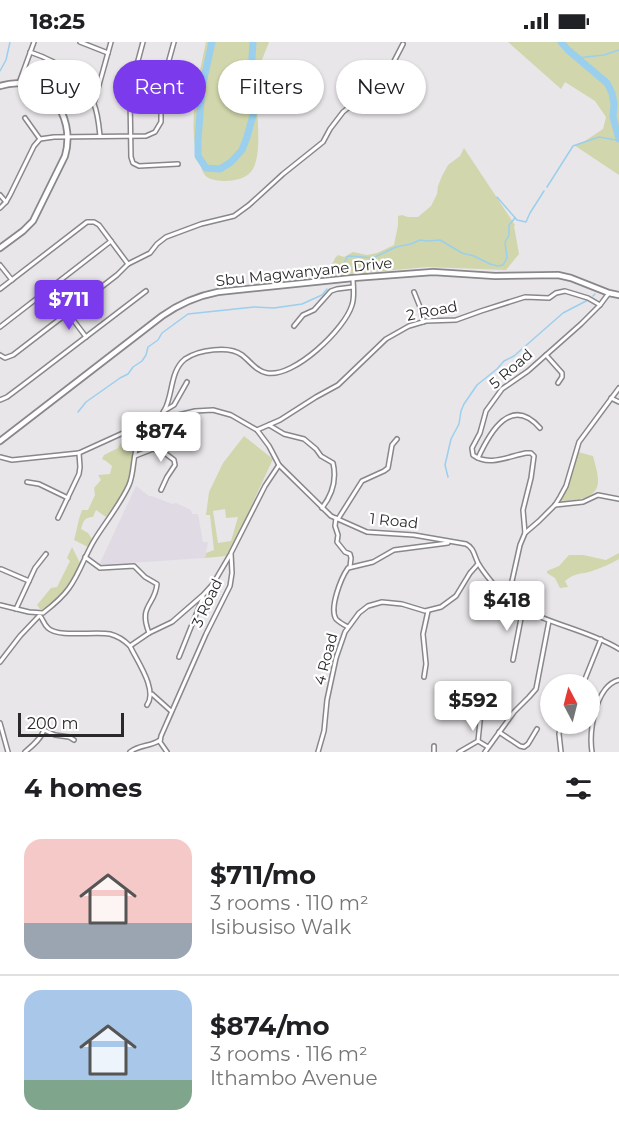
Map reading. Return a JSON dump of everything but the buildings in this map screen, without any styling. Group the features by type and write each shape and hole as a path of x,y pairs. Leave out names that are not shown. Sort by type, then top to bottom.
{"main road":[{"path":"0,86 18,83"},
{"path":"0,248 28,226 36,216 65,156 68,137 62,114"},
{"name":"Sbu Magwanyane Drive","path":"0,441 162,316 182,303 218,292 433,272 495,276 558,275 619,295"}],"street":[{"path":"27,60 34,42"},
{"path":"80,42 108,53"},
{"path":"101,78 111,42"},
{"path":"143,42 130,90 131,157 133,163 139,166 178,164"},
{"path":"0,208 6,202 34,146 40,139 47,137 149,136 155,132 159,125 161,89 174,42"},
{"path":"0,355 5,358 13,355 117,275 128,264 147,256 166,237 201,224 234,216 249,205 323,142 343,112 387,74 403,44"},
{"path":"30,52 49,60"},
{"path":"96,114 100,136"},
{"path":"26,118 40,139"},
{"path":"0,195 6,202"},
{"path":"0,289 87,222 97,223 128,264"},
{"path":"0,327 111,241"},
{"path":"0,265 12,280"},
{"path":"0,662 27,629 69,588 94,541 127,489 140,440 164,411 176,372 185,360 194,355 215,350 231,350 239,353 257,369 267,373 280,373 321,348 334,333 353,304 353,278"},
{"path":"294,326 303,315 314,310 331,291 353,287"},
{"path":"0,400 146,291"},
{"name":"2 Road","path":"257,430 280,420 338,385 391,335 409,326 423,322 456,320 525,297 550,298 556,293 565,291 588,298 600,305"},
{"path":"414,292 423,322"},
{"name":"5 Road","path":"478,458 473,455 472,448 490,404 502,389 546,355 600,305 609,293"},
{"path":"68,313 86,337"},
{"path":"546,355 562,373 558,383"},
{"path":"164,411 174,405 187,382"},
{"path":"506,597 525,533 555,505 566,486 579,442 619,388"},
{"path":"611,398 619,402"},
{"name":"1 Road","path":"0,457 12,460 79,453 159,418 195,411 213,410 228,414 257,430 279,465 322,508 337,518 367,532 414,535 470,545 478,564 506,597 549,621 601,639 619,649"},
{"path":"525,533 523,510 533,470 534,455 526,453 491,461 478,458 494,430 505,419 523,415 534,421 540,428"},
{"path":"269,425 284,434 304,439 333,464 333,488 322,508"},
{"path":"350,567 350,554 345,552 337,542 338,535 335,526 337,518 362,481 386,470 389,466 392,445 398,439"},
{"path":"135,456 153,448 174,460 175,465 161,490"},
{"path":"58,518 80,470 79,453"},
{"name":"3 Road","path":"160,740 206,634 230,586 231,553 265,486 279,465"},
{"path":"27,482 39,484 68,498"},
{"path":"555,505 582,502 598,495 619,499"},
{"path":"348,627 338,620 334,612 340,583 346,570 373,562 394,550 452,542"},
{"path":"130,646 149,633 172,622 203,595 213,584 231,553"},
{"path":"16,609 34,568 45,554"},
{"path":"86,557 101,568 134,566 145,578 158,584 145,613 149,633"},
{"path":"424,677 426,664 423,634 428,611 441,607 453,599 478,564"},
{"path":"1,569 29,581"},
{"path":"179,657 203,595"},
{"name":"4 Road","path":"318,752 324,731 327,700 336,658 348,627 363,609 376,603 402,604 428,611"},
{"path":"0,605 41,614"},
{"path":"513,660 523,608"},
{"path":"41,614 47,628 52,630 109,634 120,638 130,646 146,677 151,693 151,699 147,705"},
{"path":"485,752 513,712 536,689 549,621"},
{"path":"586,674 601,639"},
{"path":"592,752 591,733 599,700 611,684 619,680"},
{"path":"151,693 171,711"},
{"path":"478,741 482,712"},
{"path":"0,723 8,752"},
{"path":"499,732 524,747 537,729"},
{"path":"25,752 33,746 44,730 74,740"},
{"path":"559,734 561,752"},
{"path":"130,752 140,746 151,746 160,740 167,752"},
{"path":"478,741 488,747"},
{"path":"459,752 478,741"},
{"path":"434,746 434,752"}],"shaded area":[{"path":"136,486 149,496 172,504 176,503 191,510 192,514 198,514 203,542 208,542 205,558 99,565"}],"green space":[{"path":"206,42 269,42 262,60 218,60 218,114 257,114 256,160 251,172 237,180 213,180 207,177 200,165 194,135 194,119 194,114 206,114 206,60 202,60"},
{"path":"508,42 619,42 619,175 574,145 585,141 603,129 606,117 595,101 565,82 561,89"},
{"path":"464,148 515,225 519,254 506,270 427,267 331,276 328,274 326,269 338,255 344,257 353,252 367,255 394,245 398,216 418,217 431,206 448,165 460,156"},
{"path":"141,434 135,449 127,486 106,517 96,510 93,517 84,520 81,529 92,539 88,547 74,540 82,510 88,510 95,495 94,488 101,480 98,475 110,474 112,466 102,459 104,455 118,448 123,439"},
{"path":"244,436 273,459 230,552 226,556 205,558 206,553 214,550 210,515 206,515 209,492 223,463","holes":["225,509 226,518 238,517 231,541 218,543 213,511"]},
{"path":"578,452 593,456 598,474 597,487 585,498 560,501 568,487"},
{"path":"72,547 80,563 77,570 60,594 43,610 40,609 37,605 51,588 57,587 70,561 67,558"},
{"path":"619,553 619,559 613,563 569,578 565,581 568,587 560,588 555,578 547,573 559,566 569,555 583,555 606,560"}],"waterway":[{"path":"0,71 6,60 10,42"},
{"path":"212,42 202,88 198,156 206,168 220,169 231,162 242,150 253,115 251,73 253,42"},
{"path":"561,42 607,83 612,93 613,117 619,139"},
{"path":"577,58 604,55 619,50"},
{"path":"547,187 573,146 599,137 619,139"},
{"path":"497,197 517,220 526,222 544,191"},
{"path":"337,274 347,257 373,258 396,247 420,240 440,240 462,253 490,264 503,265 507,258 505,242 509,235 509,225 515,218"},
{"path":"78,412 86,402 128,374 142,361 148,347 158,340 162,333 188,314 302,304 322,295 327,289"},
{"path":"448,477 445,465 451,439 459,424 464,404 477,385 563,313 588,300"}]}
